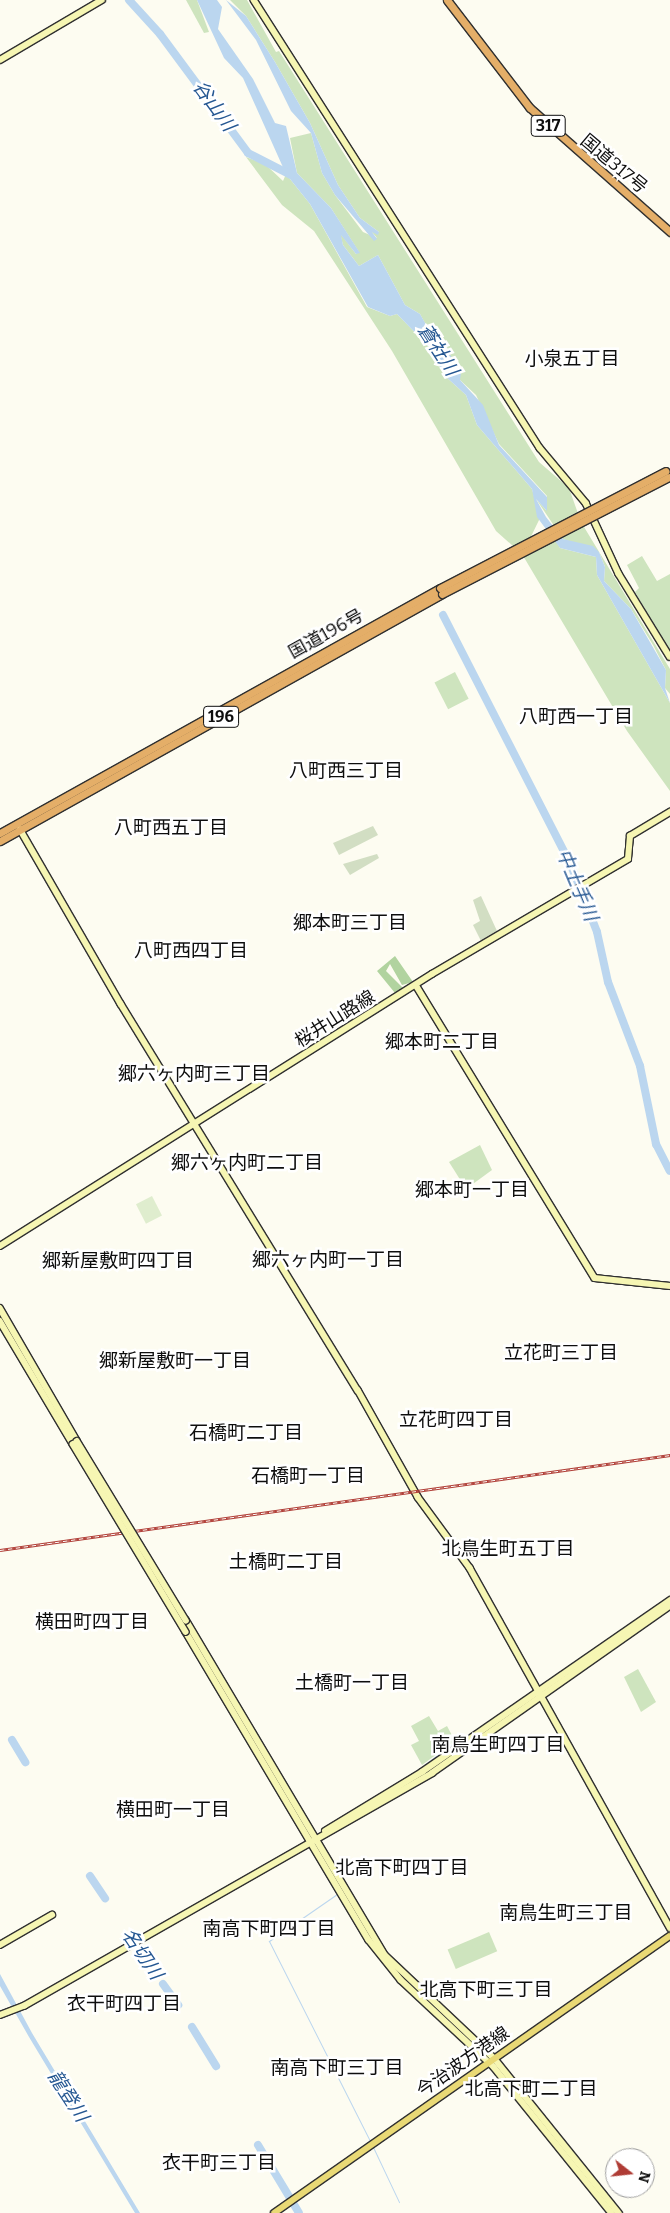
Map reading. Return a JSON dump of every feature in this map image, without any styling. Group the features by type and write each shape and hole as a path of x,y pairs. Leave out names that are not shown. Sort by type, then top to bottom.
{"highway":[{"name":"国道317号","path":"446,0 530,108 670,232"},
{"name":"国道196号","path":"0,833 441,591 669,473"},
{"name":"国道196号","path":"0,841 441,591"}],"main road":[{"name":"今治波方港線","path":"274,2213 670,1936"}],"street":[{"path":"0,60 102,0"},
{"path":"254,0 540,448 582,497 619,574 670,657"},
{"name":"桜井山路線","path":"0,1246 194,1121 416,985 628,859 630,836 670,812"},
{"path":"20,830 358,1390 422,1504 470,1568 670,1928"},
{"path":"416,985 595,1278 670,1286"},
{"path":"0,1308 75,1442 186,1632 315,1839"},
{"path":"0,1321 186,1620 373,1938 395,1968 492,2061 619,2213"},
{"path":"0,2015 24,2006 432,1773 670,1600"},
{"path":"541,1693 670,1606"},
{"path":"0,1945 52,1915"},
{"path":"492,2061 612,2213"}],"green space":[{"path":"186,0 197,0 209,32 204,33"},
{"path":"230,0 247,0 276,52 279,51 539,462 569,488 581,522 670,669 670,694 665,688 666,670 653,645 631,609 604,581 605,567 599,552 563,539 536,499 546,510 547,496 499,444 476,395 460,380 453,362 433,338 420,314 405,305 378,255 359,266 343,245 340,233 356,254 359,252 331,208 297,173 290,138 311,133 322,173 335,195 363,232 377,238 371,231 379,232 360,218 338,185 310,123 275,62 246,16"},
{"path":"246,157 265,164 283,181 286,174 310,204 367,307 390,316 397,314 429,347 445,376 466,395 477,425 532,489 540,518 523,553 553,536 560,548 596,557 597,575 670,703 670,791 627,731 522,554 496,531 392,351 314,231 282,205"},
{"path":"642,556 657,581 670,574 670,652 635,592 639,588 627,565"},
{"path":"455,672 469,699 448,709 435,682"},
{"path":"373,826 378,835 339,855 333,843"},
{"path":"377,854 379,858 350,875 343,864"},
{"path":"481,896 497,931 481,941 473,925 480,921 473,900"},
{"path":"395,956 413,982 402,985 390,964 386,971 403,988 395,993 377,971"},
{"path":"480,1145 492,1170 466,1189 449,1162"},
{"path":"152,1196 162,1216 146,1224 136,1204"},
{"path":"638,1669 656,1702 641,1712 624,1677"},
{"path":"429,1716 438,1731 447,1726 455,1741 422,1765 411,1745 419,1741 411,1726"},
{"path":"489,1932 497,1951 456,1969 448,1950"}],"water":[{"name":"蒼社川","path":"197,0 217,0 222,7 218,29 253,79 275,123 286,126 297,173 331,208 360,253 356,254 341,235 343,245 359,266 378,255 405,305 420,314 437,344 449,353 461,373 460,380 483,405 499,445 547,497 547,511 536,499 546,517 563,539 593,546 599,552 605,567 604,581 631,609 666,670 665,688 670,703 597,575 596,557 560,548 537,517 532,489 477,425 466,395 445,376 429,347 397,314 390,316 368,307 310,204 286,174 243,78 224,58"},
{"path":"226,0 246,16 275,62 310,123 338,185 360,218 379,232 378,235 372,232 377,239 374,241 335,195 322,173 311,133 291,111 256,40"},
{"name":"龍登川","path":"0,1974 32,2033 140,2213 135,2213 29,2037 0,1986"}],"waterway":[{"name":"谷山川","path":"129,0 160,34 248,153 291,175"},
{"name":"中土手川","path":"443,615 570,863 597,932 608,982 640,1066 656,1144 670,1171"},
{"name":"名切川","path":"12,1740 25,1762"},
{"path":"424,1765 455,1742"},
{"name":"名切川","path":"90,1876 105,1898"},
{"path":"337,1894 269,1941 371,2143"},
{"name":"名切川","path":"163,1984 178,2005"},
{"name":"名切川","path":"192,2027 216,2066"},
{"name":"名切川","path":"258,2145 299,2213"},
{"path":"373,2147 399,2202"}],"railway":[{"path":"0,1550 670,1455"}],"district":[{"name":"小泉五丁目","path":"572,359"},
{"name":"八町西一丁目","path":"576,717"},
{"name":"八町西三丁目","path":"346,771"},
{"name":"八町西五丁目","path":"171,828"},
{"name":"郷本町三丁目","path":"350,923"},
{"name":"八町西四丁目","path":"191,951"},
{"name":"郷本町二丁目","path":"442,1042"},
{"name":"郷六ヶ内町三丁目","path":"194,1074"},
{"name":"郷六ヶ内町二丁目","path":"247,1163"},
{"name":"郷本町一丁目","path":"472,1190"},
{"name":"郷六ヶ内町一丁目","path":"328,1260"},
{"name":"郷新屋敷町四丁目","path":"118,1261"},
{"name":"立花町三丁目","path":"561,1353"},
{"name":"郷新屋敷町一丁目","path":"175,1361"},
{"name":"立花町四丁目","path":"456,1420"},
{"name":"石橋町二丁目","path":"246,1433"},
{"name":"石橋町一丁目","path":"308,1476"},
{"name":"北鳥生町五丁目","path":"508,1549"},
{"name":"土橋町二丁目","path":"286,1562"},
{"name":"横田町四丁目","path":"92,1622"},
{"name":"土橋町一丁目","path":"352,1683"},
{"name":"南鳥生町四丁目","path":"498,1745"},
{"name":"横田町一丁目","path":"173,1810"},
{"name":"北高下町四丁目","path":"402,1868"},
{"name":"南鳥生町三丁目","path":"566,1913"},
{"name":"南高下町四丁目","path":"269,1929"},
{"name":"北高下町三丁目","path":"486,1990"},
{"name":"衣干町四丁目","path":"124,2004"},
{"name":"南高下町三丁目","path":"337,2068"},
{"name":"北高下町二丁目","path":"531,2089"},
{"name":"衣干町三丁目","path":"219,2163"}]}
